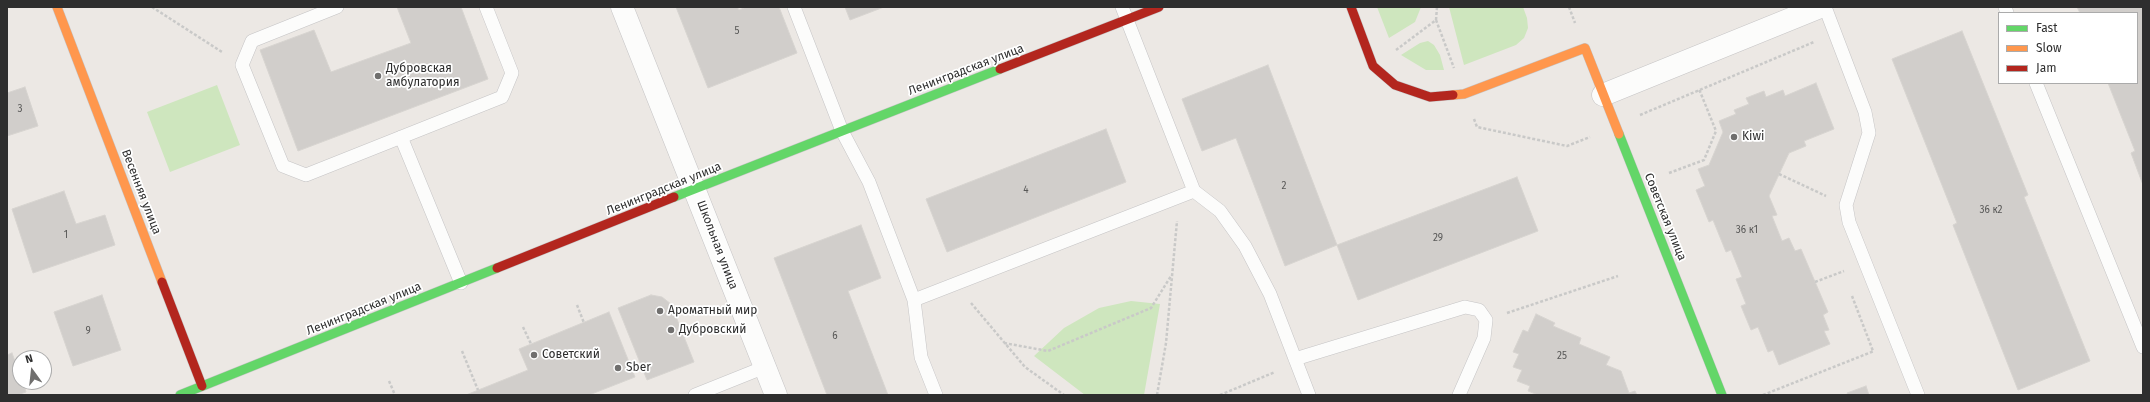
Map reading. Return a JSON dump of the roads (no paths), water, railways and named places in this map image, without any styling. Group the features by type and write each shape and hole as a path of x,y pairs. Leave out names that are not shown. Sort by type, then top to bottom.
{"street":[{"name":"Весенняя улица","path":"57,7 202,386"},
{"name":"Школьная улица","path":"622,7 776,395"},
{"name":"Ленинградская улица","path":"180,395 695,189 1159,7"},
{"name":"Советская улица","path":"1351,7 1374,66 1396,85 1430,97 1464,94 1585,48 1722,395"},
{"path":"1603,95 1820,7"}],"lane":[{"path":"337,7 252,41 242,65 283,166 306,175 502,97 512,73 486,7"},
{"path":"794,7 842,131 869,182 914,300 921,357 936,395"},
{"path":"1122,7 1194,191 1220,211 1245,246 1270,294 1309,395"},
{"path":"1825,7 1865,112 1869,134 1846,205 1849,222 1918,395"},
{"path":"2036,84 2143,346"},
{"path":"401,137 461,282"},
{"path":"914,300 1194,191"},
{"path":"1295,359 1466,307 1479,310 1486,320 1484,338 1459,395"},
{"path":"695,395 765,367"}],"place":[{"name":"Дубровская амбулатория","path":"378,76"},
{"name":"Kiwi","path":"1734,137"},
{"name":"Ароматный мир","path":"660,311"},
{"name":"Дубровский","path":"671,330"},
{"name":"Советский","path":"534,355"},
{"name":"Sber","path":"618,368"}]}
